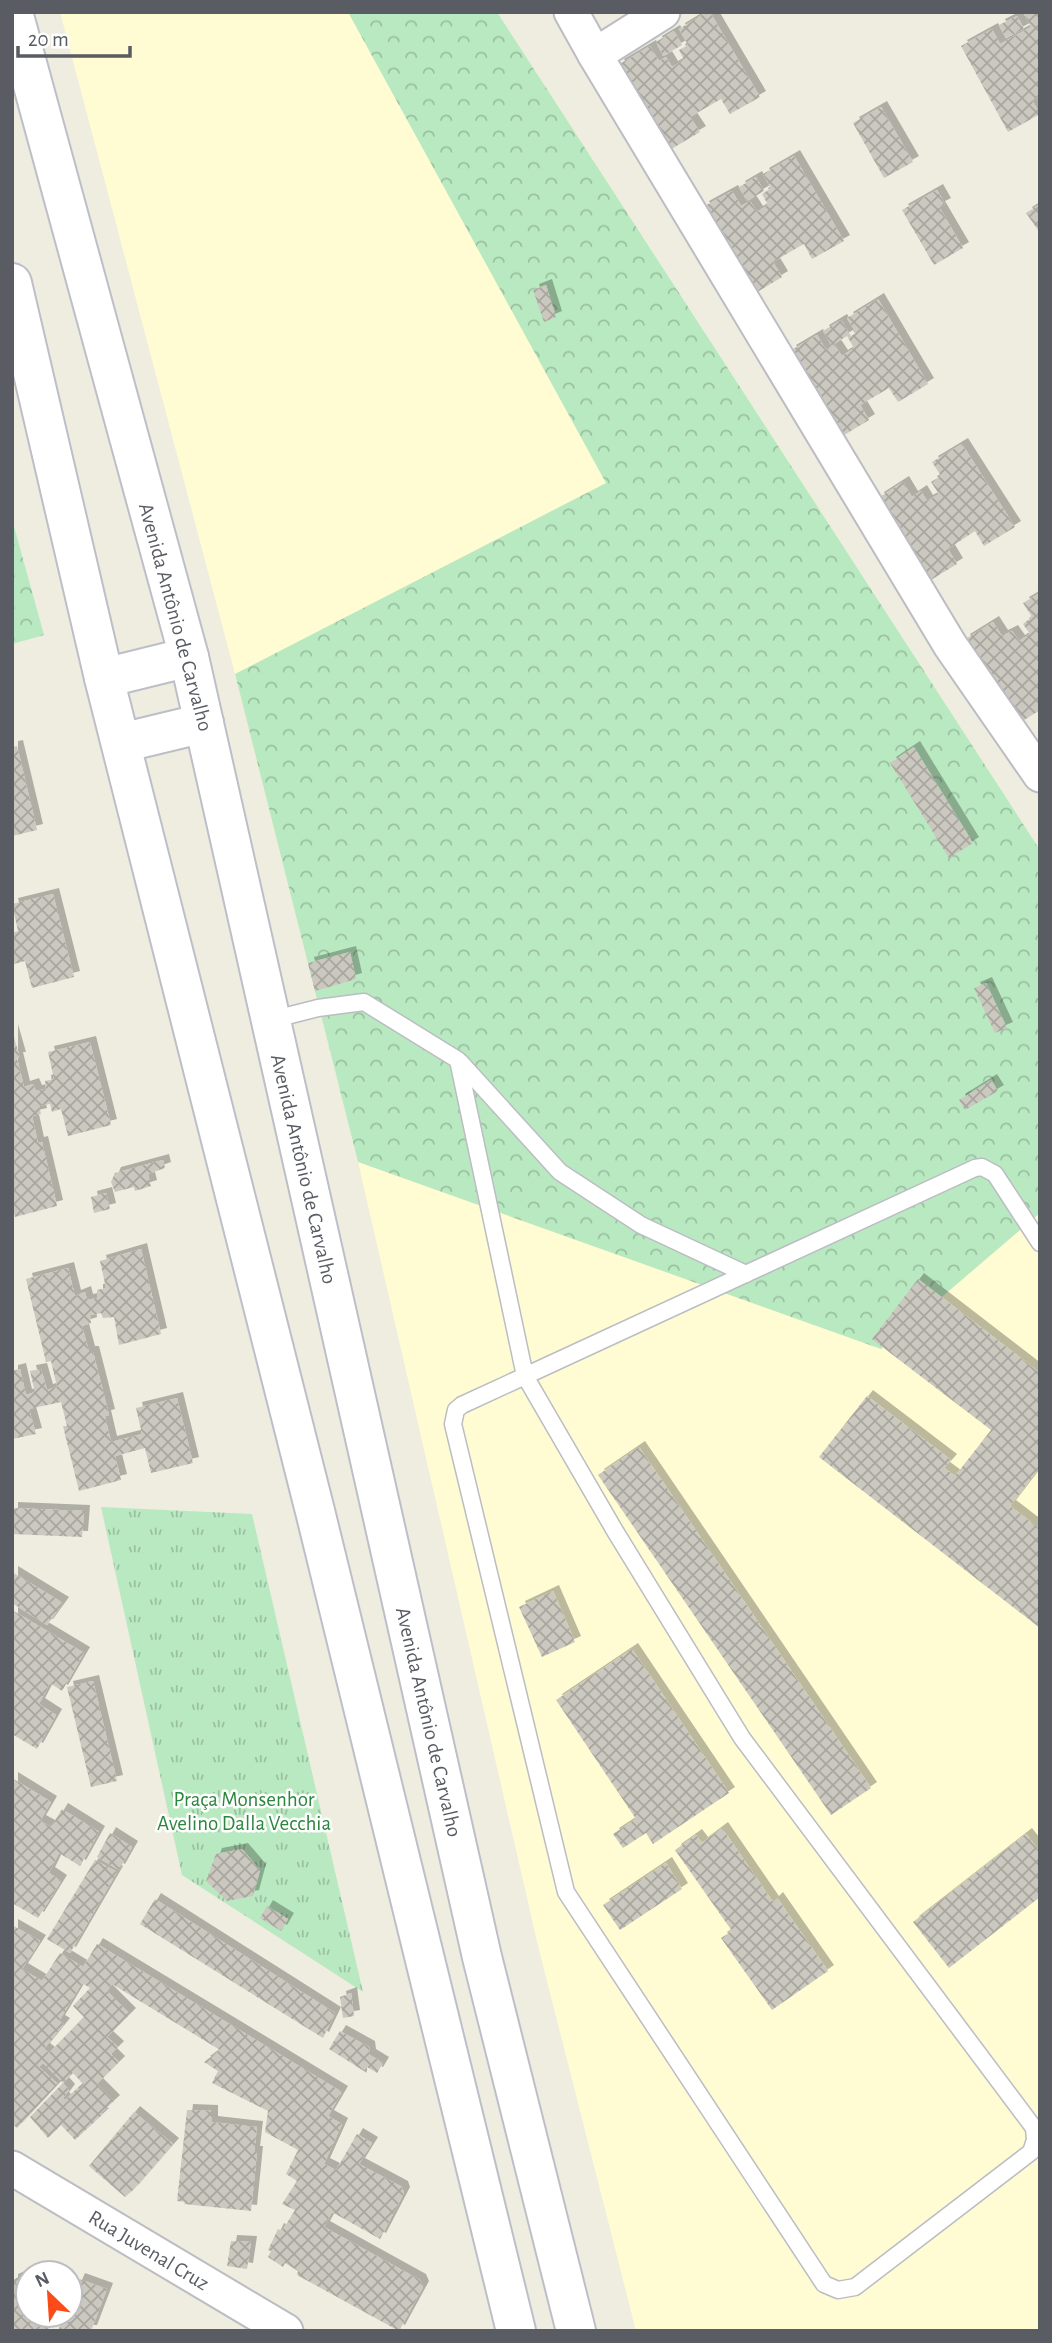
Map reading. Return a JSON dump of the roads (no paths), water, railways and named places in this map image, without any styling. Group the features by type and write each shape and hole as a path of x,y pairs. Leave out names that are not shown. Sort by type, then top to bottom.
{"main road":[{"name":"Avenida Antônio de Carvalho","path":"13,12 189,657 482,1956 576,2331"},
{"path":"12,283 104,678 315,1511 516,2331"},
{"path":"104,678 189,657"},
{"path":"121,743 204,723"}],"street":[{"path":"571,12 950,646 1040,775"},
{"path":"596,55 663,12"},
{"name":"Rua Juvenal Cruz","path":"12,2168 286,2331"}],"lane":[{"path":"271,1020 318,1008 364,1002 458,1060 560,1172 641,1226 746,1274"},
{"path":"458,1060 526,1376 615,1531 742,1738 1034,2128 1035,2140 1031,2152 855,2287 838,2290 824,2284 566,1892 453,1424 456,1409 462,1405 526,1376 975,1168 982,1167 995,1174 1040,1242"}],"park label":[{"name":"Praça Monsenhor Avelino Dalla Vecchia","path":"244,1811"}]}
